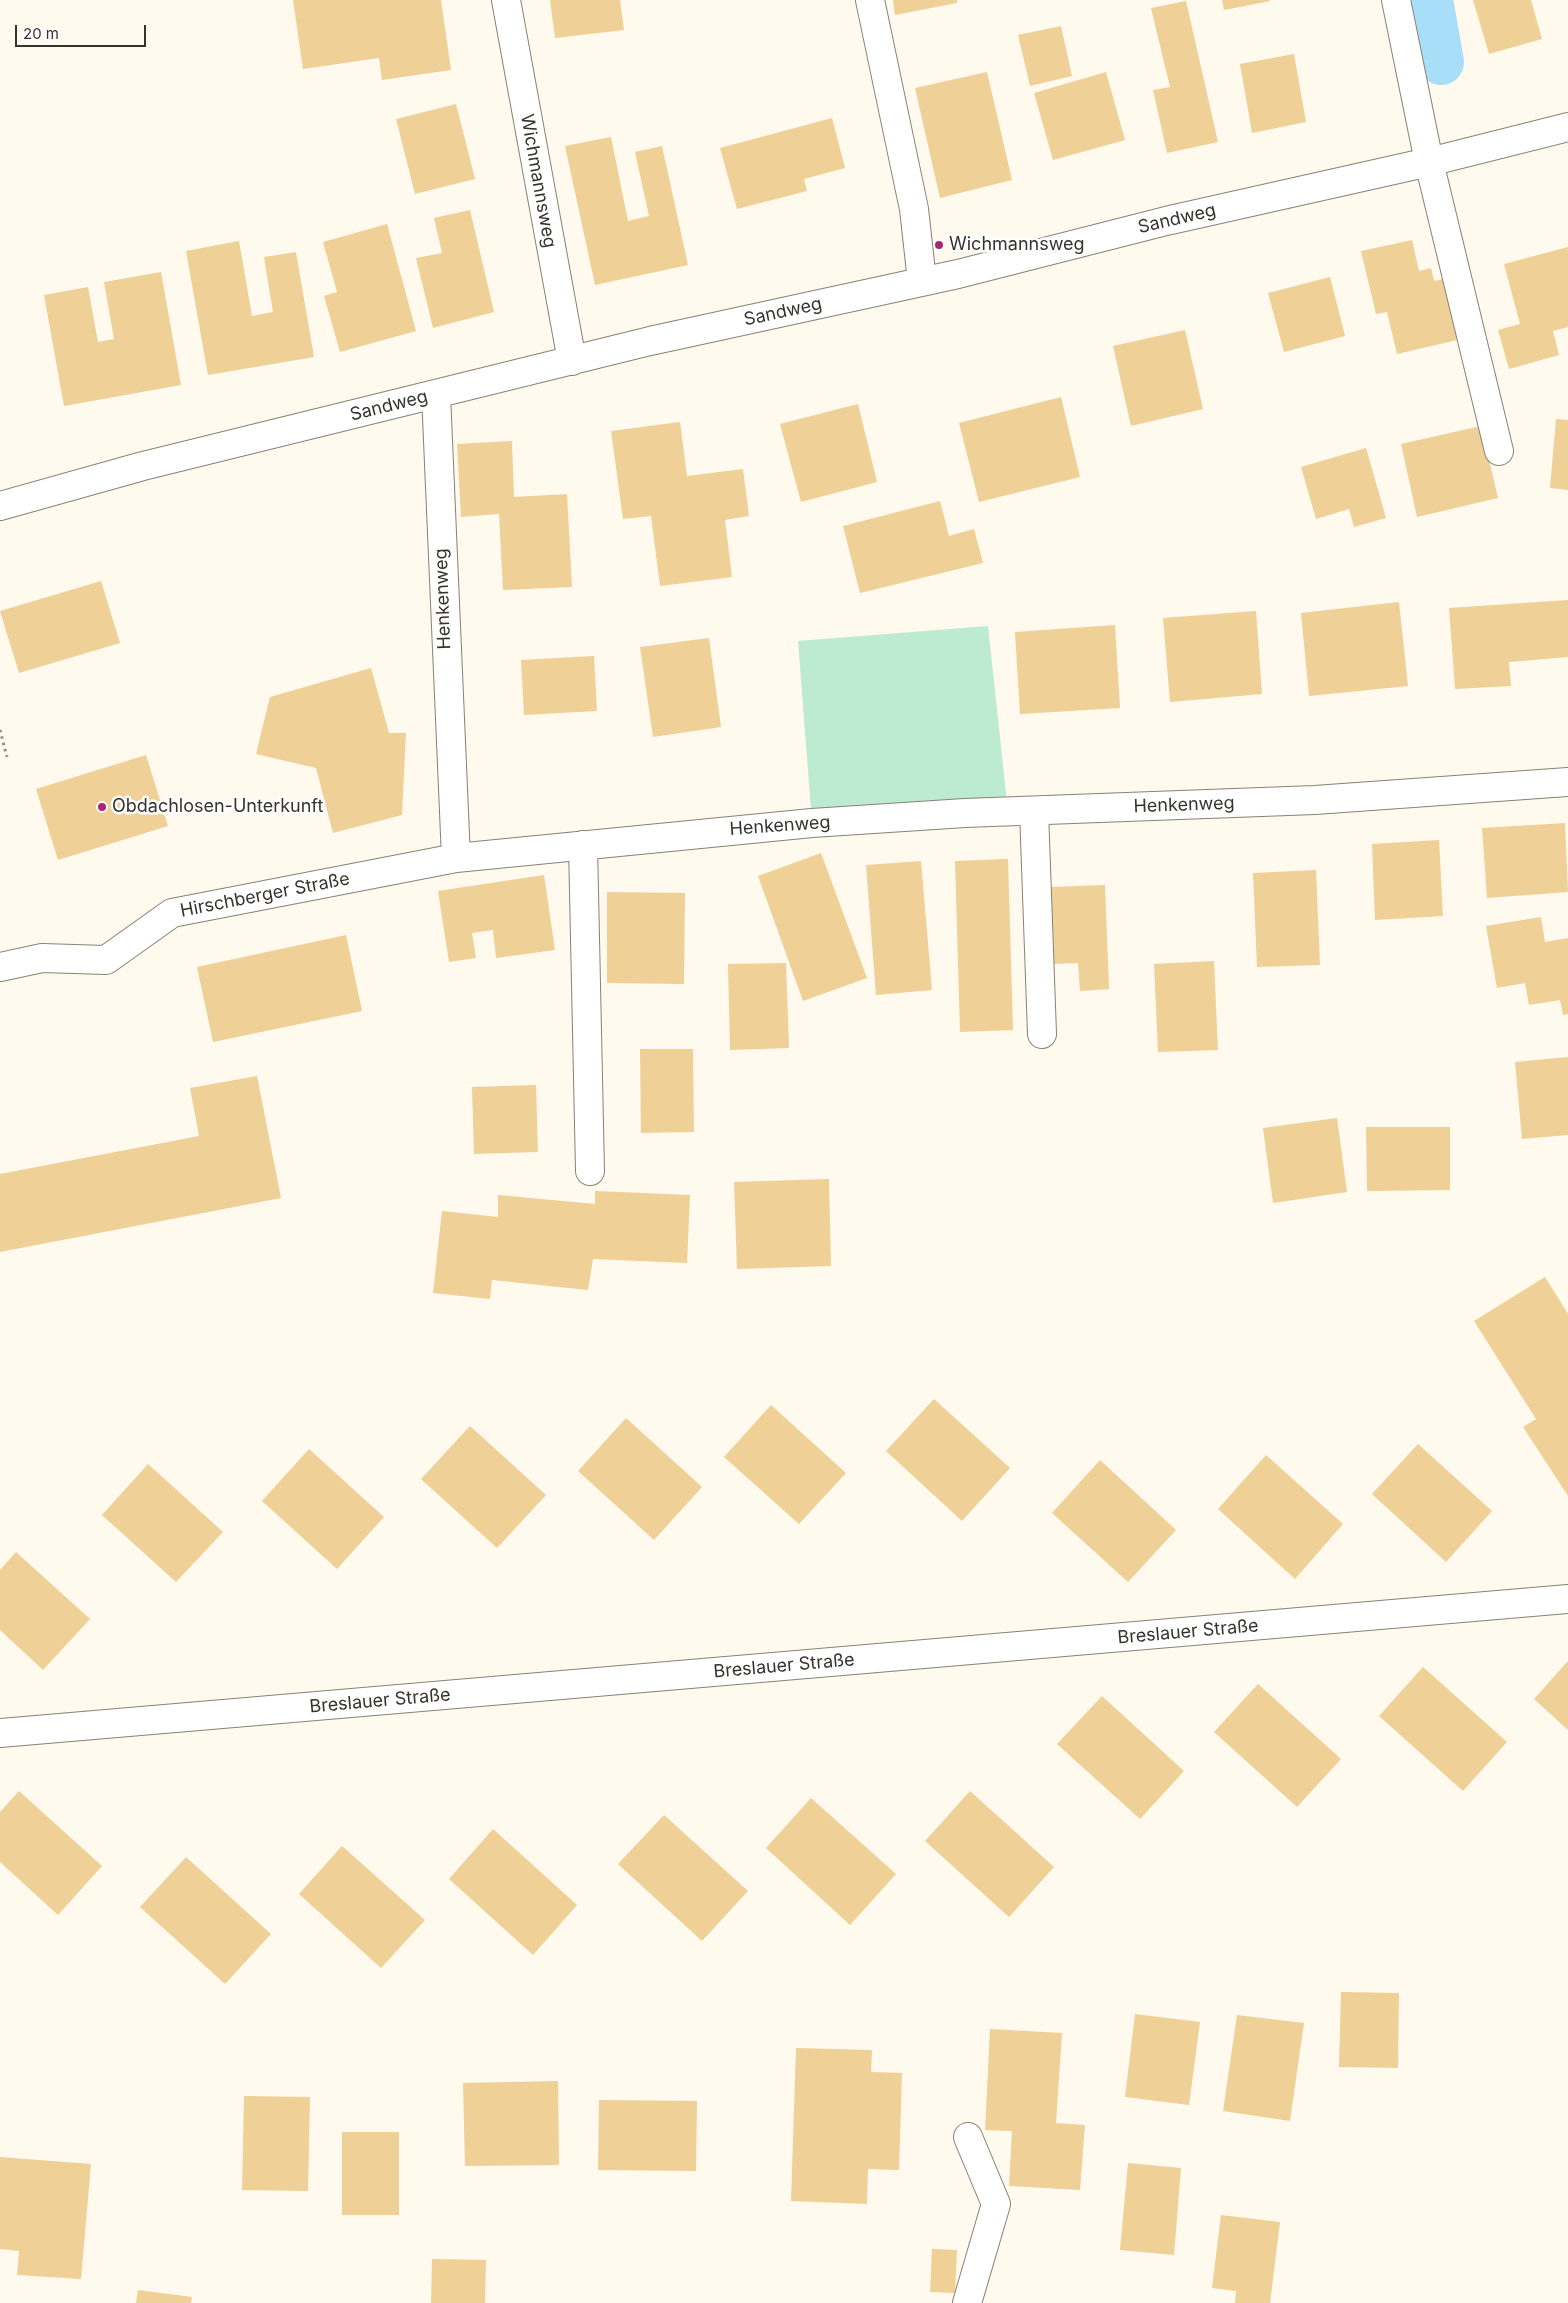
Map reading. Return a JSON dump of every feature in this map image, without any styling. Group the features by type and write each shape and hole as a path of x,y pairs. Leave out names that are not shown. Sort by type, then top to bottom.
{"street":[{"name":"Wichmannsweg","path":"506,0 572,361"},
{"path":"870,0 914,209 922,281"},
{"path":"1396,0 1429,162 1499,451"},
{"name":"Sandweg","path":"0,506 143,466 650,341 922,281 1166,221 1429,162 1568,127"},
{"name":"Henkenweg","path":"436,394 456,858 812,823 1034,811 1315,800 1568,782"},
{"path":"1034,811 1042,1034"},
{"path":"583,845 590,1172"},
{"name":"Hirschberger Straße","path":"0,967 42,958 106,960 172,912 456,858"},
{"name":"Breslauer Straße","path":"0,1733 1568,1599"},
{"path":"967,2303 996,2204 968,2137"}],"path":[{"path":"0,730 7,757"}],"green space":[{"path":"988,626 1008,812 812,823 798,641"}],"building":[{"path":"293,0 441,0 451,70 382,80 379,58 303,69"},
{"path":"550,0 620,0 624,30 555,38"},
{"path":"893,0 957,0 957,3 895,15"},
{"path":"1222,0 1270,0 1270,1 1224,10"},
{"path":"1473,0 1531,0 1542,39 1489,54"},
{"path":"1186,1 1218,142 1167,153 1153,90 1170,87 1151,8"},
{"path":"1061,26 1072,76 1030,86 1018,35"},
{"path":"1294,54 1306,122 1252,133 1240,64"},
{"path":"987,72 1012,180 940,198 915,88"},
{"path":"1106,72 1125,140 1053,160 1034,93"},
{"path":"456,104 475,179 415,194 396,119"},
{"path":"832,118 845,168 804,179 807,191 737,209 720,148"},
{"path":"611,137 628,221 649,216 635,152 662,146 688,265 595,285 565,146"},
{"path":"470,210 494,312 433,328 416,258 442,253 434,218"},
{"path":"387,224 416,331 340,352 324,296 337,292 323,242"},
{"path":"1412,240 1419,271 1431,268 1434,281 1451,277 1466,338 1397,354 1387,312 1376,314 1361,251"},
{"path":"239,241 252,316 273,312 264,257 296,252 314,357 208,375 186,251"},
{"path":"1568,247 1568,327 1553,331 1559,355 1509,369 1498,330 1520,324 1504,264"},
{"path":"161,272 181,385 64,406 44,295 88,287 98,342 114,339 104,282"},
{"path":"1330,277 1345,336 1284,352 1268,293"},
{"path":"1185,330 1203,409 1131,426 1113,346"},
{"path":"1061,397 1080,477 979,502 959,423"},
{"path":"858,404 877,482 801,502 780,424"},
{"path":"1556,419 1568,420 1568,490 1550,488"},
{"path":"680,422 687,476 743,469 749,516 725,520 732,577 660,586 651,516 623,519 611,431"},
{"path":"1481,426 1498,498 1417,517 1401,444"},
{"path":"512,441 514,497 567,494 572,587 503,590 499,514 461,517 457,444"},
{"path":"1366,448 1386,518 1354,527 1349,509 1316,519 1301,467"},
{"path":"940,501 949,536 974,529 983,563 860,593 843,526"},
{"path":"101,581 120,643 19,673 0,611"},
{"path":"1568,600 1568,657 1509,662 1511,686 1455,689 1449,608"},
{"path":"1399,602 1408,686 1309,696 1301,613"},
{"path":"1256,611 1262,694 1170,702 1163,618"},
{"path":"1115,625 1120,708 1020,714 1015,632"},
{"path":"709,638 721,727 653,737 640,647"},
{"path":"594,656 597,711 524,715 521,660"},
{"path":"371,668 389,733 406,733 402,815 333,833 316,768 256,754 270,697"},
{"name":"Obdachlosen-Unterkunft","path":"146,755 168,826 58,860 36,789"},
{"path":"1565,823 1568,892 1487,898 1482,828"},
{"path":"1439,840 1443,916 1375,920 1372,844"},
{"path":"821,853 867,978 803,1001 758,876"},
{"path":"1008,859 1013,1030 960,1032 955,861"},
{"path":"921,861 932,990 876,995 866,865"},
{"path":"1316,870 1320,965 1257,967 1253,873"},
{"path":"544,875 555,950 496,958 493,930 472,933 476,958 449,962 438,891"},
{"path":"1105,885 1109,989 1080,991 1078,963 1053,964 1050,887"},
{"path":"607,892 685,893 684,984 607,983"},
{"path":"1541,917 1545,942 1568,938 1568,1014 1563,1015 1560,1000 1529,1005 1525,983 1497,988 1486,926"},
{"path":"346,935 362,1011 213,1042 197,967"},
{"path":"1214,961 1218,1050 1158,1052 1154,964"},
{"path":"786,963 789,1048 730,1050 728,964"},
{"path":"640,1049 693,1049 694,1132 641,1133"},
{"path":"1568,1057 1568,1135 1522,1139 1515,1062"},
{"path":"257,1076 281,1198 0,1252 0,1174 199,1136 190,1088"},
{"path":"536,1085 538,1152 474,1154 472,1087"},
{"path":"1337,1118 1347,1192 1273,1203 1263,1128"},
{"path":"1366,1127 1450,1127 1450,1190 1367,1191"},
{"path":"829,1179 831,1266 737,1269 734,1182"},
{"path":"595,1191 690,1195 687,1263 593,1259 588,1290 492,1280 490,1299 433,1293 442,1211 498,1217 498,1195 595,1204"},
{"path":"1545,1277 1568,1314 1568,1496 1523,1427 1536,1419 1474,1321"},
{"path":"934,1399 1010,1468 962,1521 886,1451"},
{"path":"771,1405 846,1473 799,1524 724,1457"},
{"path":"626,1418 702,1487 654,1540 578,1471"},
{"path":"470,1426 546,1495 497,1548 421,1479"},
{"path":"1418,1444 1492,1511 1446,1562 1372,1494"},
{"path":"309,1449 384,1517 337,1569 262,1501"},
{"path":"1266,1455 1343,1524 1295,1579 1218,1509"},
{"path":"1100,1460 1176,1530 1128,1582 1052,1513"},
{"path":"148,1464 223,1532 176,1582 102,1515"},
{"path":"16,1552 90,1619 43,1670 0,1630 0,1570"},
{"path":"1568,1661 1568,1730 1534,1699"},
{"path":"1423,1667 1507,1742 1463,1791 1379,1716"},
{"path":"1258,1684 1341,1759 1297,1807 1214,1732"},
{"path":"1102,1696 1184,1771 1140,1819 1057,1744"},
{"path":"19,1791 102,1866 58,1915 0,1862 0,1812"},
{"path":"970,1791 1054,1867 1009,1917 925,1841"},
{"path":"811,1798 896,1874 850,1925 766,1848"},
{"path":"664,1815 748,1891 702,1941 618,1864"},
{"path":"493,1829 577,1905 533,1955 449,1879"},
{"path":"342,1846 425,1920 381,1968 299,1894"},
{"path":"186,1857 271,1934 225,1984 140,1907"},
{"path":"1341,1992 1399,1993 1398,2068 1339,2067"},
{"path":"1135,2014 1200,2022 1189,2105 1125,2097"},
{"path":"1237,2015 1304,2023 1290,2121 1223,2111"},
{"path":"990,2029 1062,2033 1056,2123 1085,2125 1080,2190 1009,2186 1012,2131 985,2130"},
{"path":"796,2048 872,2050 871,2072 902,2073 899,2170 868,2169 867,2204 791,2201"},
{"path":"558,2081 559,2165 465,2166 463,2083"},
{"path":"244,2096 310,2097 308,2191 242,2190"},
{"path":"599,2100 697,2101 696,2171 598,2170"},
{"path":"342,2132 399,2132 399,2215 342,2215"},
{"path":"0,2157 91,2164 81,2279 17,2275 19,2251 0,2249"},
{"path":"1128,2163 1181,2168 1174,2255 1120,2250"},
{"path":"1221,2215 1280,2222 1270,2303 1235,2303 1236,2291 1212,2288"},
{"path":"932,2249 957,2250 955,2293 930,2292"},
{"path":"432,2259 486,2260 485,2303 431,2303"},
{"path":"138,2290 192,2297 191,2303 136,2303"}],"waterway":[{"path":"1430,0 1441,62"}],"place":[{"name":"Wichmannsweg","path":"939,245"},
{"name":"Obdachlosen-Unterkunft","path":"102,807"}]}
